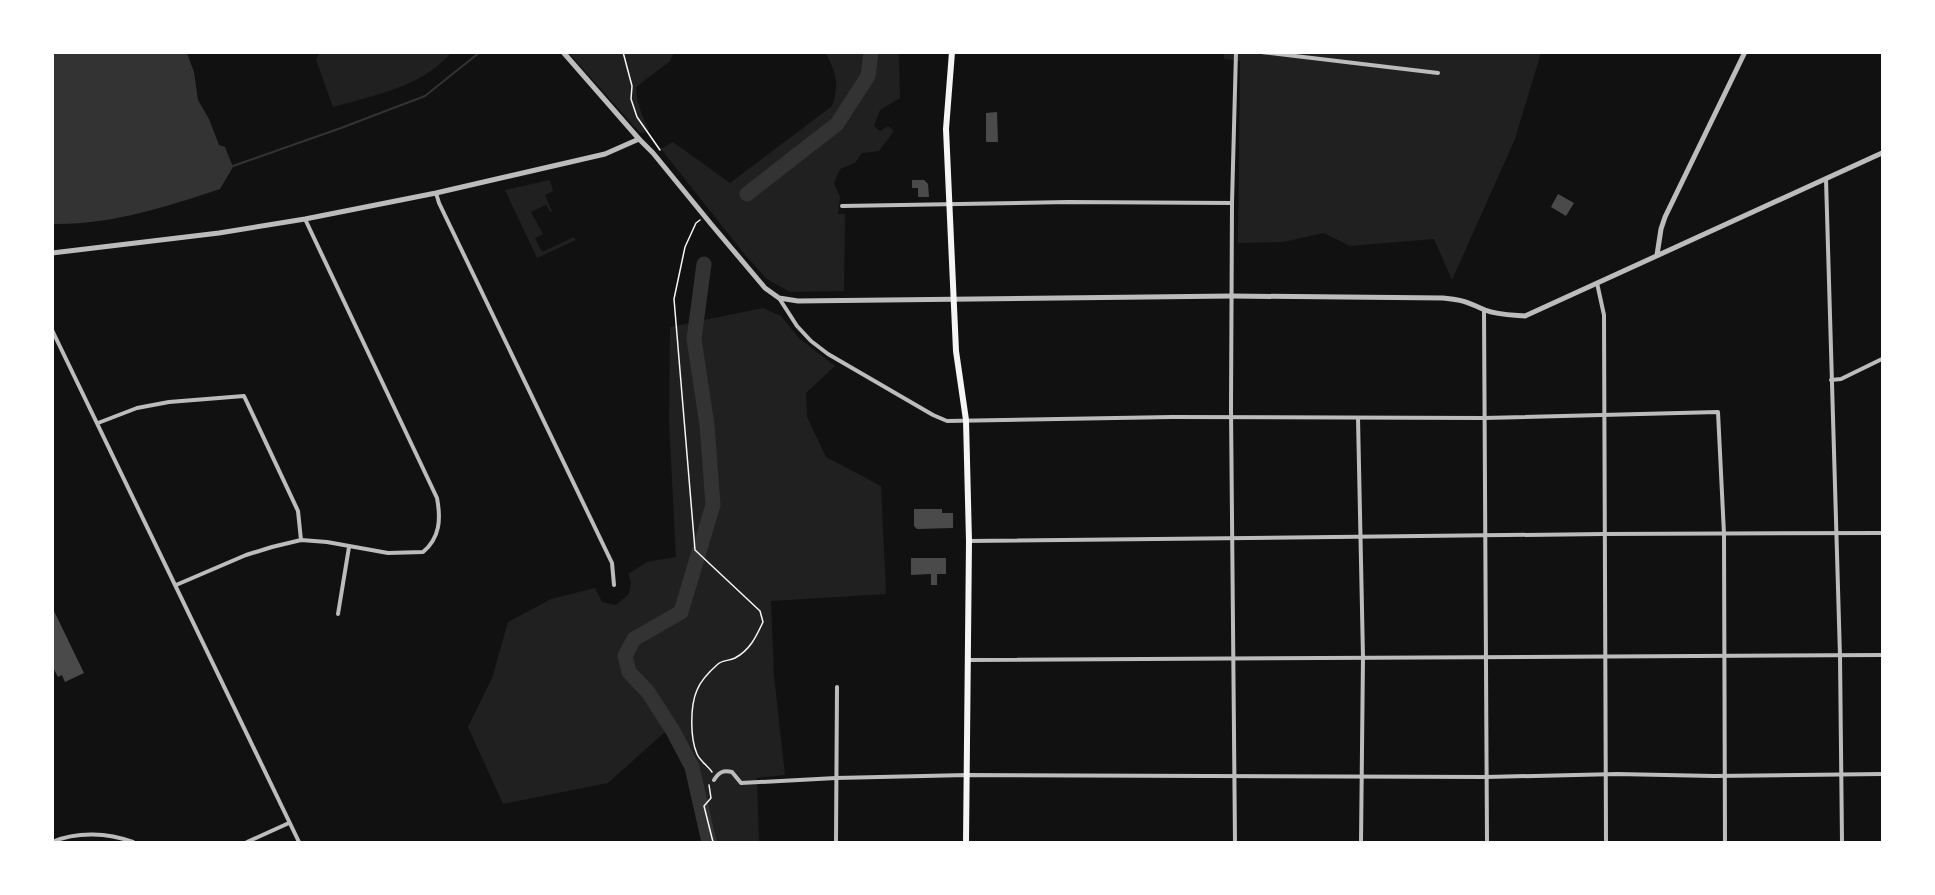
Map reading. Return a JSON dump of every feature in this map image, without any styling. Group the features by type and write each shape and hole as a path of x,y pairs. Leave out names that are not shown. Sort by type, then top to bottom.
{"main road":[{"path":"952,52 946,129 956,351 966,420 969,541 966,843"}],"street":[{"path":"563,52 653,153 765,288 779,298 797,327 811,341 828,354 947,421 1172,417 1484,418 1718,412 1724,534 1725,843"},
{"path":"1235,843 1231,418 1232,203 1236,52"},
{"path":"1261,52 1305,55 1438,73"},
{"path":"1657,255 1665,218 1745,52"},
{"path":"52,253 219,233 305,219 436,193 605,154 639,139"},
{"path":"779,298 798,301 1232,296 1443,298 1468,301 1495,313 1525,316 1882,153"},
{"path":"1826,179 1840,656 1842,843"},
{"path":"436,193 612,563 614,585"},
{"path":"842,206 1068,202 1232,203"},
{"path":"176,585 246,555 301,540 327,542 388,553 423,552 435,539 440,515 437,498 305,219"},
{"path":"1597,283 1604,315 1606,843"},
{"path":"1484,310 1486,843"},
{"path":"52,330 299,843"},
{"path":"1832,380 1841,379 1882,359"},
{"path":"98,423 136,408 215,397 244,396 298,511 301,540"},
{"path":"1358,418 1363,657 1361,843"},
{"path":"969,541 1882,533"},
{"path":"338,614 349,547"},
{"path":"968,660 1882,655"},
{"path":"836,843 837,687"},
{"path":"711,780 718,773 725,771 732,772 741,783 967,775 1486,777 1606,774 1882,774"},
{"path":"247,843 290,823"},
{"path":"52,842 79,835 108,836 133,843"}],"path":[{"path":"623,52 632,86 631,99 637,117 663,154"},
{"path":"704,216 696,223 685,247 674,299 694,550 760,611 763,622 747,650 733,659 719,662 697,691 692,719 692,741 698,757 712,772"},
{"path":"711,780 711,798 704,806 713,843"}],"shaded area":[{"path":"53,52 187,53 194,72 198,100 209,119 219,145 225,147 233,167 220,189 117,218 74,224 53,224"},
{"path":"319,52 451,53 439,65 412,82 381,94 333,107 316,60"},
{"path":"569,53 674,53 669,62 636,87 640,110 649,130 640,133"},
{"path":"826,53 899,53 900,98 880,110 874,126 880,131 888,126 894,131 879,151 862,153 855,163 840,169 834,183 840,197 838,214 845,214 844,291 790,292 767,279 746,256 661,149 673,142 730,183 832,106 836,79"},
{"path":"1224,53 1541,53 1515,139 1452,280 1434,239 1350,246 1324,233 1283,242 1238,243 1240,61 1224,59"},
{"path":"550,180 553,191 545,195 552,211 550,212 546,205 531,212 543,234 535,238 542,252 574,237 576,240 537,258 505,190"},
{"path":"763,308 781,316 799,338 835,366 806,393 807,417 826,457 881,486 886,594 771,601 774,676 785,775 757,778 759,842 706,842 703,781 676,722 608,783 503,804 468,727 492,678 508,622 551,599 595,588 602,602 616,605 629,594 631,582 628,574 647,562 676,557 669,422 670,327"}],"building":[{"path":"997,112 998,142 986,142 986,113"},
{"path":"912,180 924,180 928,184 929,197 918,197 918,188 912,188"},
{"path":"1558,194 1574,203 1566,216 1551,207"},
{"path":"914,509 942,509 942,513 953,513 953,528 917,529 914,526"},
{"path":"911,558 946,558 946,574 937,574 937,585 931,585 931,574 911,575"},
{"path":"52,607 84,673 65,682 62,675 58,677 52,666"}],"waterway":[{"path":"233,166 425,96 480,52"},
{"path":"747,194 837,124 868,76 871,52"},
{"path":"704,264 694,339 707,425 713,505 681,612 634,639 625,656 629,672 648,692 673,731 692,767 709,842"}]}
